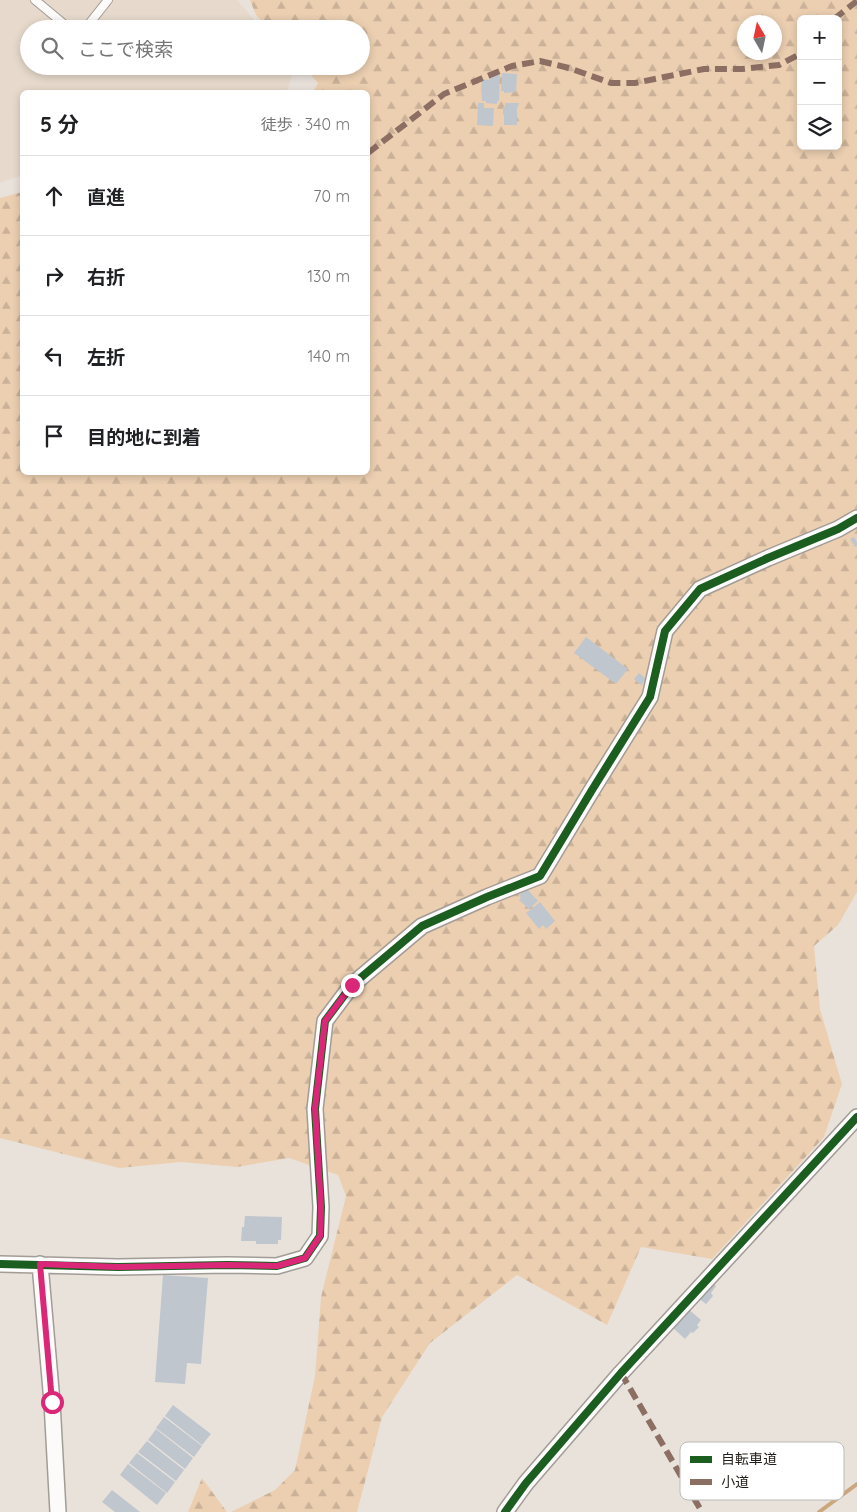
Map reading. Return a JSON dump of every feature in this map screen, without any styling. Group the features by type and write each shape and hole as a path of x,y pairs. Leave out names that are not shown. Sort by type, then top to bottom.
{"street":[{"path":"0,1264 118,1267 277,1266 305,1258 320,1236 321,1207 315,1108 325,1021 330,1014 352,985 422,926 540,876 650,697 665,631 700,589 838,529 857,518"},
{"path":"506,1512 526,1483 621,1372 857,1118"},
{"path":"40,1264 52,1402 58,1512"}],"lane":[{"path":"35,0 59,20"},
{"path":"92,20 108,0"}],"shaded area":[{"path":"0,0 237,0 254,20 20,20 20,75 292,75 288,90 20,90 20,176 0,183"}],"green space":[{"path":"250,0 857,0 857,892 838,925 814,946 820,1009 842,1084 824,1137 712,1259 641,1247 607,1325 517,1275 430,1343 382,1417 357,1512 231,1512 275,1490 295,1470 315,1376 321,1297 346,1196 338,1175 289,1158 237,1167 181,1162 119,1168 0,1138 0,198 20,193 20,475 370,475 370,90 314,90 318,83 311,75 370,75 370,20 261,20 256,15"},
{"path":"202,1478 227,1512 188,1512"}],"building":[{"path":"502,73 517,74 516,92 504,93 504,91 501,91"},
{"path":"490,74 500,75 499,101 497,101 497,104 482,101 482,79 489,80"},
{"path":"478,103 484,103 484,108 494,108 493,126 477,125"},
{"path":"505,103 519,103 517,107 517,125 504,125 503,106 505,107"},
{"path":"854,537 857,542 855,547 850,539"},
{"path":"586,637 628,669 616,684 574,653"},
{"path":"639,673 646,679 641,685 634,679"},
{"path":"527,889 538,901 529,909 519,900 521,898 519,895"},
{"path":"540,902 555,921 546,929 543,925 539,929 526,913"},
{"path":"245,1216 282,1217 281,1240 278,1240 278,1244 256,1244 256,1241 241,1241"},
{"path":"163,1275 208,1278 201,1364 187,1363 185,1384 155,1382"},
{"path":"711,1282 716,1286 711,1293 713,1296 706,1304 698,1298"},
{"path":"688,1309 701,1320 697,1325 699,1327 685,1339 673,1328"},
{"path":"173,1405 211,1434 202,1445 165,1416"},
{"path":"164,1417 202,1446 194,1457 156,1428"},
{"path":"156,1429 193,1458 185,1469 148,1440"},
{"path":"147,1441 184,1470 176,1481 138,1452"},
{"path":"137,1453 175,1482 167,1493 129,1463"},
{"path":"128,1464 166,1493 157,1505 120,1475"},
{"path":"112,1490 140,1512 115,1512 102,1502"}],"waterway":[{"path":"844,1494 857,1484"},
{"path":"819,1512 835,1500"}],"marked path":[{"path":"839,15 857,1"},
{"path":"370,151 444,94 512,66 540,61 569,68 611,83 635,83 704,69 742,69 779,65 797,55"},
{"path":"621,1373 680,1474"},
{"path":"695,1500 702,1512"}],"cycle path":[{"path":"0,1264 118,1267 277,1266 305,1258 320,1236 321,1207 315,1109 325,1021 352,985 422,926 540,876 650,697 665,631 700,589 838,529 857,518"},
{"path":"505,1512 526,1483 621,1373 857,1117"}],"route":[{"path":"52,1402 40,1264 118,1267 277,1266 305,1258 320,1236 321,1207 315,1108 325,1021 352,985"}]}
